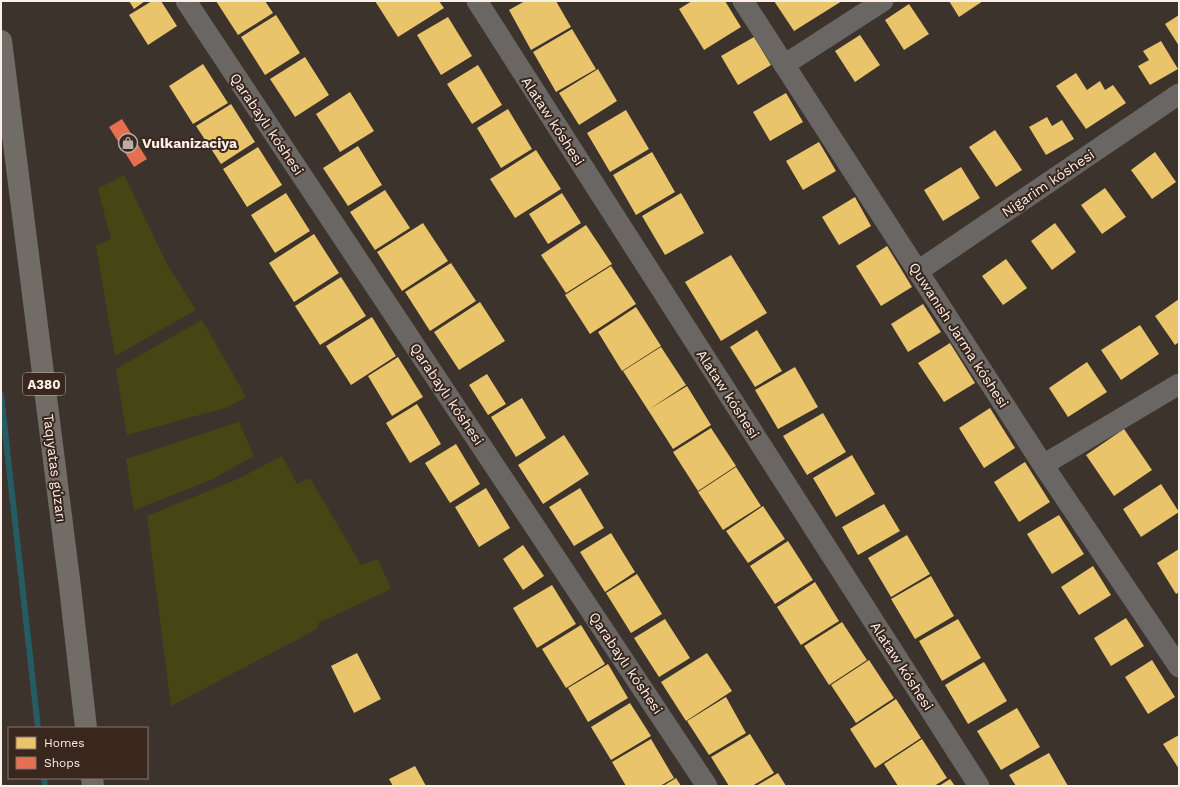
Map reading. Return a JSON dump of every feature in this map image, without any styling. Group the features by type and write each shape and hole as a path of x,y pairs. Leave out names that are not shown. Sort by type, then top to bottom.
{"highway":[{"name":"Taqıyatas gúzarı","path":"1,41 70,587 86,727"}],"street":[{"name":"Qarabaylı kóshesi","path":"186,1 708,786"},
{"name":"Alataw kóshesi","path":"477,1 979,786"},
{"name":"Quwanısh Jarma kóshesi","path":"743,1 1043,465 1179,667"},
{"path":"784,65 883,1"},
{"name":"Nigarim kóshesi","path":"918,271 1179,94"},
{"path":"1043,465 1179,384"}],"shaded area":[{"path":"124,175 168,266 196,310 115,356 96,246 111,239 98,189"},
{"path":"202,320 246,397 228,407 127,435 116,369"},
{"path":"239,422 254,456 211,480 134,510 126,459"},
{"path":"282,456 297,484 310,478 361,565 378,559 391,589 318,623 317,629 171,706 147,516 238,479"}],"building: Homes":[{"path":"129,1 145,1 134,9"},
{"path":"152,1 161,1 177,26 148,45 129,15"},
{"path":"216,1 265,1 273,13 238,35"},
{"path":"375,1 439,1 444,8 398,37"},
{"path":"525,1 556,1 571,27 531,50 509,10"},
{"path":"692,1 725,1 741,27 704,50 679,9"},
{"path":"774,1 842,1 794,31"},
{"path":"949,1 983,1 959,17"},
{"path":"909,4 929,34 904,50 885,20"},
{"path":"276,15 300,53 265,75 241,37"},
{"path":"1179,15 1179,46 1165,24"},
{"path":"448,17 472,56 441,75 417,35"},
{"path":"572,29 596,69 556,92 533,52"},
{"path":"860,35 880,65 855,82 835,51"},
{"path":"754,37 771,65 738,85 721,56"},
{"path":"1161,41 1178,69 1150,85 1138,66 1149,60 1143,51"},
{"path":"305,57 329,95 295,117 270,79"},
{"path":"203,64 228,103 193,124 169,86"},
{"path":"478,65 502,105 472,124 447,84"},
{"path":"598,69 617,101 579,125 559,93"},
{"path":"1076,73 1087,90 1100,81 1105,90 1113,85 1126,103 1086,129 1056,86"},
{"path":"350,92 374,131 340,152 316,114"},
{"path":"786,93 803,122 770,141 753,112"},
{"path":"231,104 255,142 221,164 196,126"},
{"path":"508,109 532,149 501,168 477,128"},
{"path":"626,110 649,149 610,172 587,133"},
{"path":"1047,117 1052,126 1062,120 1074,139 1046,155 1029,127"},
{"path":"995,130 1022,170 996,187 969,147"},
{"path":"819,142 836,171 803,190 786,161"},
{"path":"358,146 382,185 348,206 323,168"},
{"path":"258,147 282,185 247,207 223,169"},
{"path":"536,150 561,189 515,218 490,179"},
{"path":"652,152 675,192 636,215 613,175"},
{"path":"1155,152 1176,182 1152,199 1131,170"},
{"path":"961,167 980,198 943,221 924,190"},
{"path":"1105,188 1126,217 1102,234 1081,205"},
{"path":"385,190 410,228 375,250 350,212"},
{"path":"286,193 310,231 275,253 251,215"},
{"path":"562,193 581,223 548,244 529,214"},
{"path":"681,193 704,233 665,255 642,216"},
{"path":"855,197 871,226 839,245 822,217"},
{"path":"423,223 448,261 402,291 377,252"},
{"path":"1055,223 1076,252 1052,270 1031,241"},
{"path":"586,225 612,264 566,293 541,255"},
{"path":"314,234 339,273 294,302 269,263"},
{"path":"887,246 912,287 881,306 856,266"},
{"path":"731,255 767,313 721,341 685,282"},
{"path":"1006,259 1027,288 1003,305 982,276"},
{"path":"451,263 476,301 430,331 405,292"},
{"path":"611,266 636,304 590,334 565,295"},
{"path":"341,277 366,316 320,345 295,306"},
{"path":"1179,299 1179,342 1175,345 1155,316"},
{"path":"480,302 505,341 459,370 434,332"},
{"path":"923,304 941,332 908,352 891,324"},
{"path":"636,307 661,346 622,371 598,332"},
{"path":"372,317 396,356 351,385 326,346"},
{"path":"1140,325 1159,354 1121,380 1101,350"},
{"path":"757,330 782,371 755,387 730,347"},
{"path":"950,343 975,383 944,402 918,363"},
{"path":"661,347 686,385 648,410 623,371"},
{"path":"398,357 423,397 392,416 368,376"},
{"path":"1087,362 1107,392 1068,417 1049,388"},
{"path":"795,367 818,407 778,429 755,390"},
{"path":"487,374 506,404 488,415 469,385"},
{"path":"687,386 711,425 673,449 648,410"},
{"path":"522,398 546,438 516,457 491,417"},
{"path":"417,404 441,444 410,463 386,423"},
{"path":"990,408 1015,448 984,468 959,428"},
{"path":"823,413 846,452 807,475 783,436"},
{"path":"711,428 736,466 698,491 673,452"},
{"path":"1124,429 1152,470 1114,496 1086,455"},
{"path":"564,435 589,474 543,504 518,465"},
{"path":"456,444 480,484 450,503 425,463"},
{"path":"852,455 875,494 836,517 813,478"},
{"path":"1025,462 1050,502 1019,522 994,482"},
{"path":"736,467 761,506 723,530 698,492"},
{"path":"1161,484 1179,512 1141,537 1123,509"},
{"path":"486,488 510,528 479,547 455,507"},
{"path":"580,488 604,528 574,546 549,507"},
{"path":"884,504 900,531 858,555 842,527"},
{"path":"763,506 785,539 748,563 726,531"},
{"path":"1059,515 1084,554 1052,574 1027,534"},
{"path":"611,533 635,572 605,592 580,552"},
{"path":"907,535 930,574 891,597 868,558"},
{"path":"788,541 813,580 775,604 750,566"},
{"path":"523,545 544,576 523,590 503,559"},
{"path":"1179,549 1179,592 1176,594 1157,563"},
{"path":"1093,566 1111,595 1079,615 1061,587"},
{"path":"637,574 662,614 631,633 606,593"},
{"path":"931,576 954,616 915,639 891,599"},
{"path":"815,582 839,621 801,645 777,607"},
{"path":"552,585 576,624 537,648 513,608"},
{"path":"1126,618 1144,646 1111,666 1094,638"},
{"path":"665,619 690,658 659,677 634,638"},
{"path":"958,619 981,658 942,681 919,641"},
{"path":"842,622 867,660 829,685 804,646"},
{"path":"581,625 605,664 566,688 542,649"},
{"path":"357,653 381,699 354,713 331,666"},
{"path":"707,653 732,691 686,721 661,682"},
{"path":"869,660 894,698 856,723 831,685"},
{"path":"1152,660 1175,697 1148,714 1125,677"},
{"path":"984,662 1007,701 968,724 945,685"},
{"path":"608,664 628,698 588,722 568,688"},
{"path":"726,697 746,733 709,755 687,721"},
{"path":"896,699 921,738 875,768 850,729"},
{"path":"630,703 651,736 611,760 591,727"},
{"path":"1017,708 1040,747 1001,770 977,731"},
{"path":"750,734 774,773 752,786 729,786 711,757"},
{"path":"1179,735 1179,769 1163,744"},
{"path":"651,739 674,778 660,786 626,786 612,762"},
{"path":"922,739 947,778 934,786 898,786 884,764"},
{"path":"1049,753 1068,786 1016,786 1009,775"},
{"path":"415,766 426,786 393,786 389,779"},
{"path":"778,773 786,786 756,786"},
{"path":"676,778 681,786 663,786"},
{"path":"950,779 955,786 939,786"}],"building: Shops":[{"name":"Vulkanizaciya","path":"122,119 147,159 134,167 109,127"}],"waterway":[{"path":"1,395 38,727"},
{"path":"44,779 45,786"}],"place":[{"name":"Vulkanizaciya","path":"128,143"}]}
